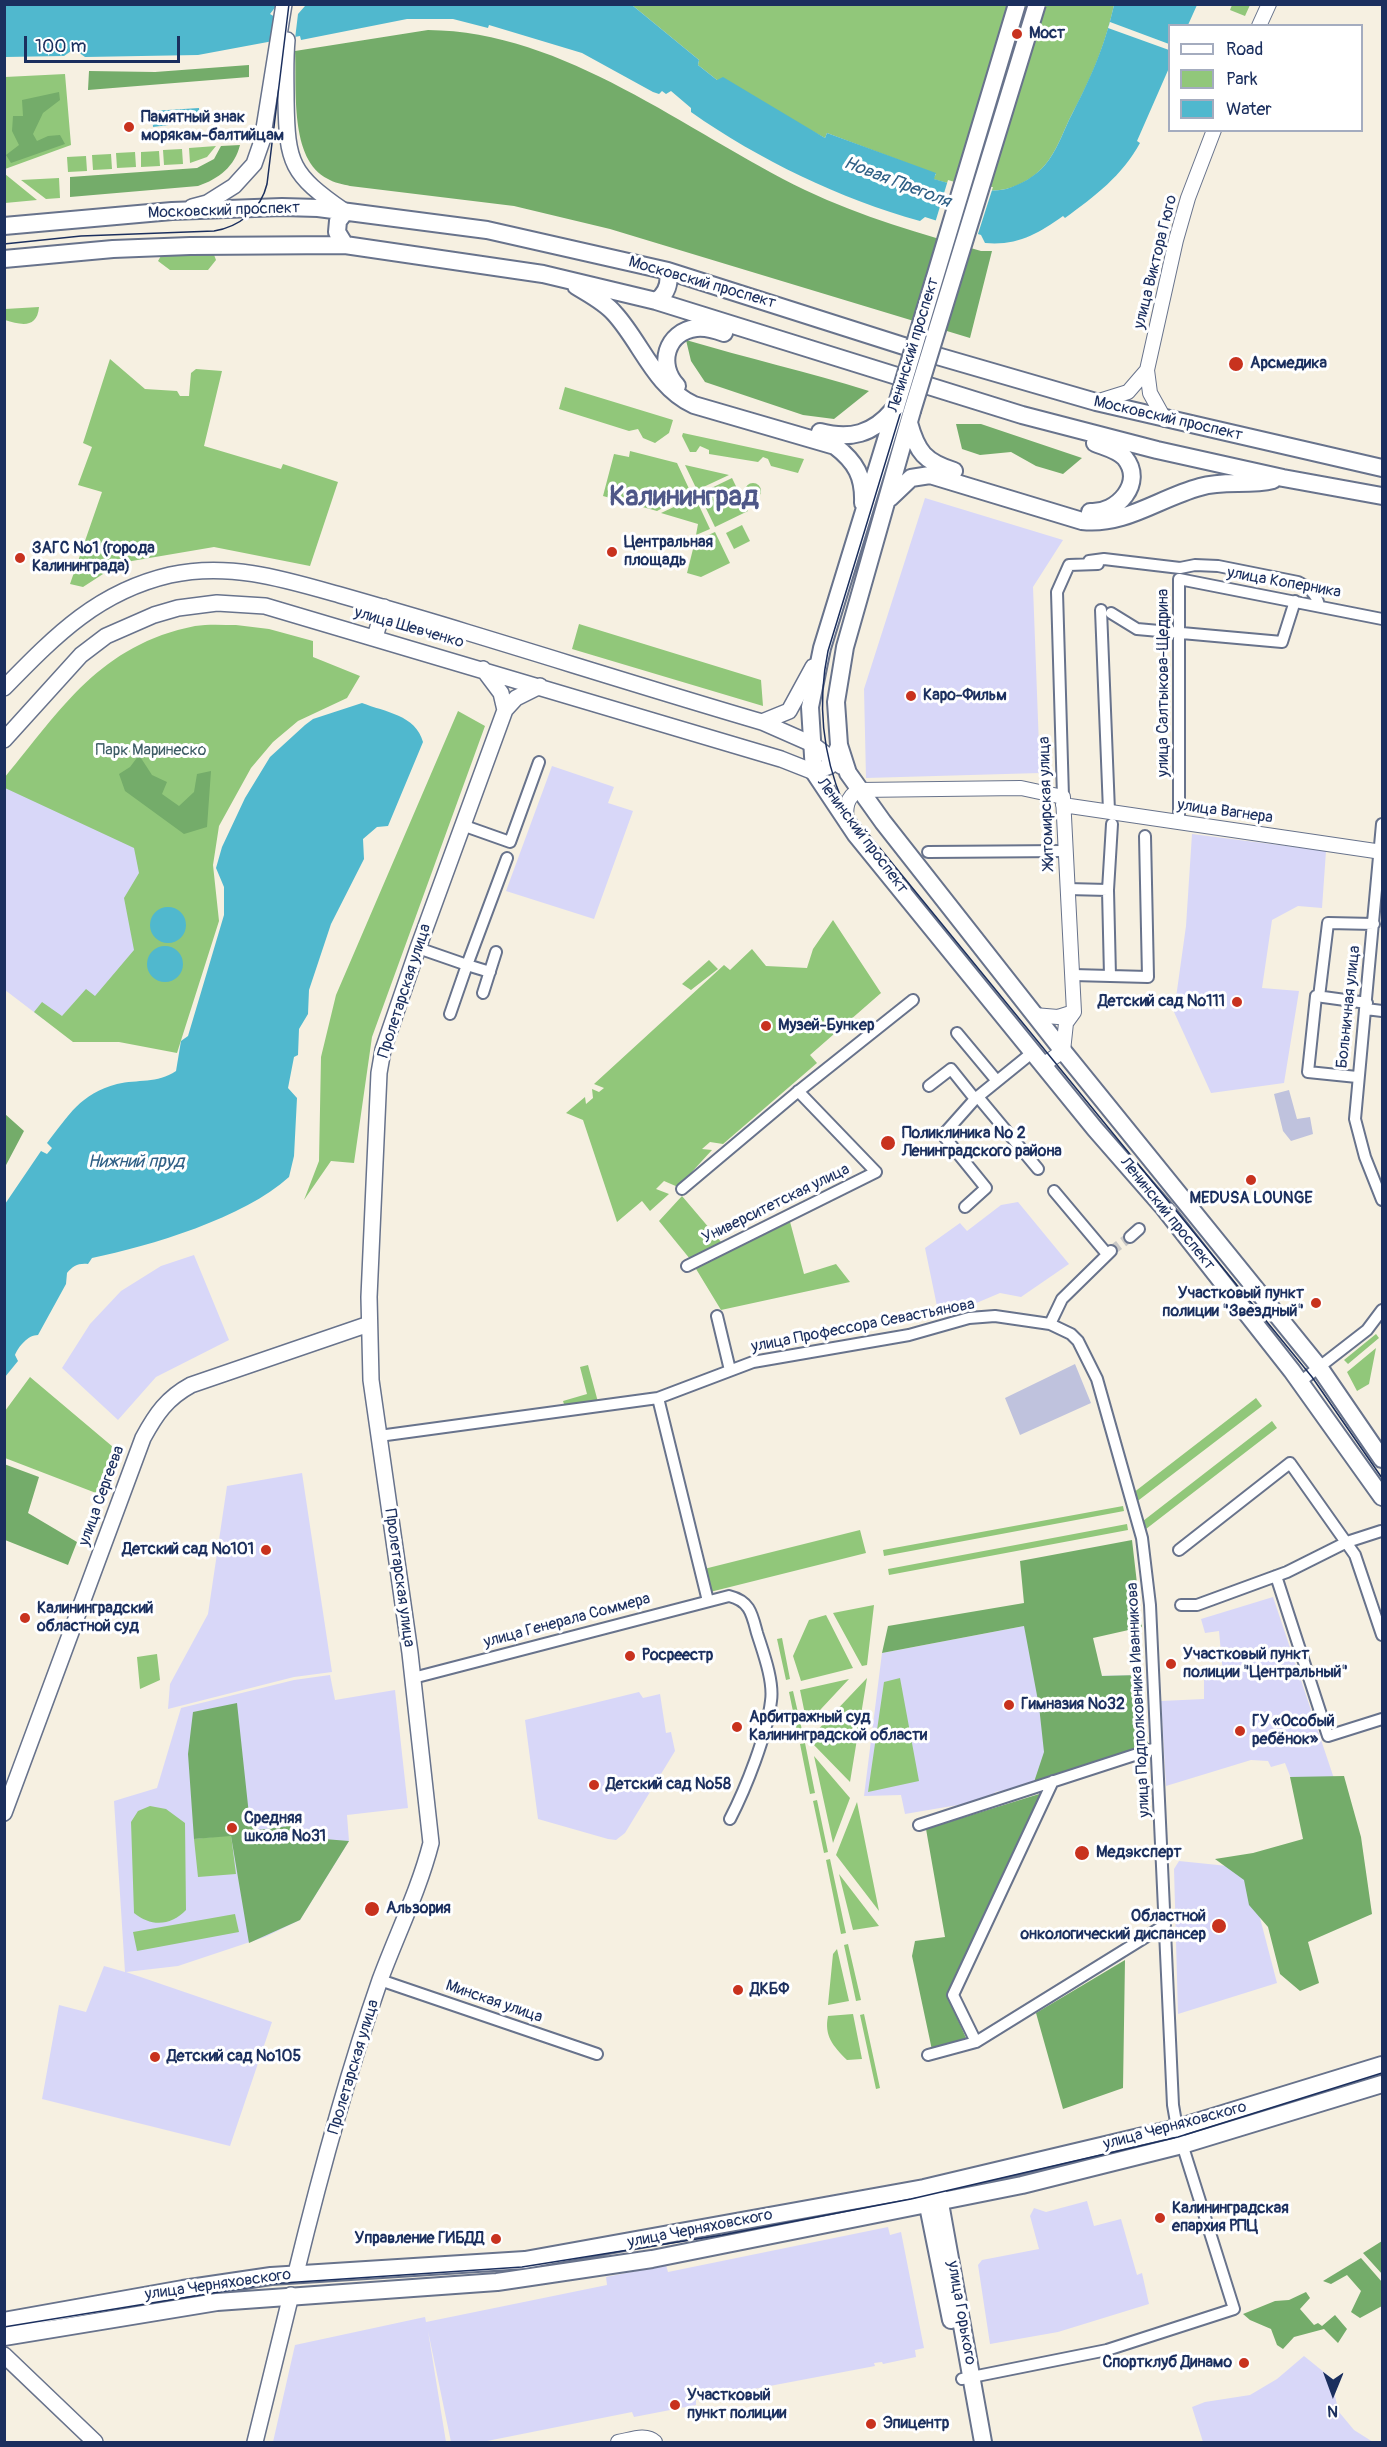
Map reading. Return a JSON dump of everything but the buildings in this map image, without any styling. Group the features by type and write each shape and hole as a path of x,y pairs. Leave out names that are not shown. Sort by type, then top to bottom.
{"main road":[{"path":"284,4 283,46 287,144 292,162 319,194 345,212 338,221 337,232 345,245"},
{"path":"172,211 207,203 234,186 254,164 262,141 275,58 283,46 292,4"},
{"name":"Ленинский проспект","path":"1017,4 906,414 888,500 845,647 836,702 837,752 860,790 1034,1015 1319,1367 1383,1459"},
{"name":"Ленинский проспект","path":"1037,4 906,414 862,522 822,648 810,707 814,772 847,823 1038,1059 1164,1208 1300,1382 1383,1497"},
{"name":"Московский проспект","path":"4,226 172,211 284,207 345,212 487,230 668,271 913,349 1096,402 1165,420 1383,468"},
{"name":"Московский проспект","path":"4,259 113,249 179,246 345,245 472,262 562,278 656,301 761,336 1022,415 1157,450 1283,478 1383,496"},
{"path":"656,301 667,289 668,271"},
{"path":"562,278 613,312 666,387 679,398 694,405 827,443 850,457 864,487 862,522"},
{"path":"761,336 747,339 716,330 697,328 684,331 676,337 667,352 668,373 683,392 838,436 852,436 874,429 906,414 920,450 933,464 1085,512 1100,513 1120,502 1131,485 1128,463 1123,456 1090,441 1059,434 1022,415"},
{"path":"888,500 911,478 922,474 1099,523 1115,520 1202,486 1263,483 1283,478"},
{"name":"улица Шевченко","path":"4,688 60,631 84,612 116,594 172,574 216,570 256,572 384,607 762,722 812,744 837,752"},
{"name":"улица Шевченко","path":"4,740 81,655 106,636 131,623 170,610 217,603 266,606 645,717 781,759 814,772"},
{"path":"375,637 384,607"},
{"path":"762,722 789,711 807,682 822,648"},
{"path":"483,669 501,693 504,710"},
{"path":"504,710 516,698 540,686"},
{"path":"645,717 653,690"},
{"name":"Пролетарская улица","path":"255,2442 296,2273 334,2131 380,1980 425,1866 431,1843 413,1678 371,1380 369,1324 379,1073 383,1050 418,948 504,710"},
{"path":"814,772 824,770 837,752"},
{"name":"улица Сергеева","path":"4,1813 142,1438 158,1412 172,1396 191,1385 369,1324"},
{"name":"улица Черняховского","path":"4,2321 183,2289 296,2273 525,2260 930,2186 1177,2128 1383,2065"},
{"name":"улица Черняховского","path":"4,2337 217,2302 497,2282 594,2269 934,2204 1182,2145 1383,2084"},
{"name":"улица Горького","path":"930,2186 967,2378 983,2442"},
{"path":"418,2266 420,2288"},
{"path":"4,2355 95,2442"},
{"name":"улица Горького","path":"967,2378 972,2442"}],"street":[{"path":"1260,24 1269,4"},
{"name":"улица Виктора Гюго","path":"1165,420 1150,393 1147,370 1176,240 1188,198 1213,132"},
{"name":"улица Виктора Гюго","path":"1096,402 1128,392 1147,370"},
{"path":"1077,563 1104,559 1180,568 1196,565 1218,566 1298,582 1308,587 1317,598 1319,605"},
{"path":"1077,563 1098,564"},
{"name":"Житомирская улица","path":"1063,1051 1066,1023 1074,1012 1065,851 1057,592 1069,565 1077,563"},
{"name":"улица Коперника","path":"1179,579 1383,619"},
{"name":"улица Салтыкова-Щедрина","path":"1179,579 1179,822"},
{"path":"1110,976 1106,611 1137,629 1282,642 1295,601"},
{"path":"462,825 510,842 539,762"},
{"name":"улица Вагнера","path":"860,790 1021,788 1110,818 1179,822 1381,852"},
{"path":"847,823 848,800 860,790"},
{"name":"Больничная улица","path":"1382,1193 1365,1157 1355,1119 1357,1077 1383,824"},
{"path":"1073,975 1148,977 1145,836"},
{"path":"928,852 1065,851"},
{"path":"450,1014 507,858"},
{"path":"1067,889 1108,890"},
{"path":"1319,997 1328,923 1374,924"},
{"path":"418,948 490,972"},
{"path":"483,993 496,952"},
{"path":"1357,1077 1308,1072 1316,996 1383,1011"},
{"path":"682,1189 798,1091 913,1000"},
{"path":"1034,1015 1058,1017 1074,1012"},
{"path":"957,1033 997,1081"},
{"path":"965,1207 986,1188 943,1135 977,1098 997,1081 1038,1059 1063,1051"},
{"path":"929,1086 951,1069 1038,1169"},
{"name":"Университетская улица","path":"687,1266 876,1172 798,1091"},
{"path":"1050,1324 1062,1299 1109,1253 1054,1191"},
{"path":"1130,1237 1139,1229"},
{"path":"1300,1382 1367,1330 1383,1310"},
{"path":"717,1316 730,1370"},
{"name":"улица Профессора Севастьянова","path":"379,1436 658,1398 753,1362 925,1331 969,1318 995,1316 1050,1324"},
{"name":"улица Подполковника Иванникова","path":"967,2378 1107,2350 1234,2309 1177,2128 1168,2026 1150,1605 1138,1524 1097,1379 1078,1341 1071,1334 1050,1324"},
{"path":"658,1398 708,1601"},
{"path":"1179,1550 1290,1463 1355,1555 1383,1635"},
{"path":"1181,1605 1197,1605 1276,1576 1347,1542 1381,1531"},
{"path":"1276,1576 1329,1736 1383,1719"},
{"name":"улица Генерала Соммера","path":"413,1678 729,1596 742,1600 749,1606 760,1642 772,1700 753,1764 730,1819"},
{"path":"919,1825 1156,1748"},
{"path":"976,2042 953,1995 1053,1781"},
{"path":"928,2055 976,2042 1165,1925"},
{"name":"Минская улица","path":"380,1980 597,2054"},
{"path":"618,2442 642,2438 655,2442"}],"shaded area":[{"path":"925,498 1063,540 1033,587 1040,773 866,778 864,689"},
{"path":"552,766 614,787 608,803 633,811 594,919 506,891"},
{"path":"4,778 189,871 172,1044 43,1019 5,990"},
{"name":"Детский сад №111","path":"1192,834 1326,851 1322,908 1298,906 1272,920 1262,988 1299,991 1284,1083 1211,1093 1174,1012 1186,926"},
{"path":"1289,1090 1297,1119 1310,1117 1313,1134 1291,1141 1283,1131 1274,1094"},
{"path":"1018,1202 1069,1264 1021,1297 1000,1293 974,1304 938,1311 925,1248 960,1223 967,1231 1001,1205"},
{"path":"194,1255 229,1340 156,1377 118,1420 62,1368 90,1324 121,1291 161,1266"},
{"path":"1075,1364 1091,1403 1020,1435 1005,1398"},
{"name":"Детский сад №101","path":"302,1473 332,1672 294,1677 168,1709 170,1684 208,1614 227,1486"},
{"name":"ГУ «Особый ребёнок»","path":"1273,1597 1354,1838 1319,1851 1285,1763 1271,1767 1268,1761 1251,1760 1166,1786 1161,1701 1204,1699 1204,1678 1223,1674 1219,1631 1205,1633 1201,1619"},
{"name":"Гимназия №32","path":"1024,1626 1085,1676 1140,1675 1144,1746 1017,1788 995,1792 993,1799 905,1814 901,1795 864,1796 882,1653"},
{"name":"Средняя школа №31","path":"330,1675 335,1700 395,1690 408,1808 347,1815 349,1841 300,1920 265,1937 178,1966 126,1972 272,2022 230,2146 42,2099 59,2005 86,2012 104,1966 125,1972 114,1801 157,1788 181,1708 294,1680"},
{"name":"Детский сад №58","path":"639,1692 643,1698 660,1694 666,1733 671,1732 675,1751 625,1833 616,1840 608,1839 538,1819 525,1720"},
{"name":"Областной онкологический диспансер","path":"1179,1861 1247,1868 1277,1983 1178,2014 1174,1869"},
{"path":"1087,2201 1094,2226 1121,2219 1137,2275 1142,2273 1149,2304 1058,2332 990,2344 978,2265 982,2260 1039,2249 1030,2216 1034,2208 1046,2212"},
{"path":"888,2227 890,2235 901,2232 924,2348 915,2350 916,2357 883,2364 882,2362 874,2363 875,2366 696,2400 696,2405 634,2417 632,2412 482,2442 451,2442 428,2331 446,2442 273,2442 295,2345 425,2317 426,2322 607,2285 606,2277 666,2265 668,2272"},
{"path":"1304,2356 1330,2377 1339,2412 1354,2430 1373,2442 1203,2442 1192,2407 1205,2402 1250,2395 1277,2379"}],"green space":[{"path":"1232,4 1250,5 1245,16 1230,10"},
{"path":"632,5 1114,5 1096,64 1049,160 1037,173 1022,183 1011,188 987,191 933,179 936,174 827,133 825,138 717,80 698,65 699,60"},
{"path":"428,30 479,35 528,47 576,66 623,89 760,167 826,200 914,231 981,251 992,251 970,338 610,229 514,206 350,186 328,179 315,170 301,140 296,103 295,51"},
{"path":"249,65 249,77 88,90 89,71 155,72"},
{"path":"65,74 71,145 5,169 5,77"},
{"path":"59,92 60,100 43,113 33,134 37,141 48,136 60,135 65,144 11,163 6,155 19,145 12,131 13,116 23,116 22,100"},
{"path":"240,145 238,153 225,171 213,180 198,186 70,197 70,177 197,168 214,159 221,146"},
{"path":"216,146 207,157 190,163 189,148"},
{"path":"182,149 183,164 164,165 163,150"},
{"path":"159,151 160,166 141,167 141,152"},
{"path":"135,152 136,167 117,168 116,153"},
{"path":"111,154 112,169 93,170 92,155"},
{"path":"86,156 87,171 68,172 67,157"},
{"path":"5,174 37,200 5,203"},
{"path":"59,178 60,198 46,199 21,180"},
{"path":"213,252 216,260 208,270 170,270 158,261 162,254"},
{"path":"39,307 35,319 27,324 5,320 5,309"},
{"path":"686,340 869,391 834,419 803,415 705,382 691,361"},
{"path":"110,359 145,389 177,391 180,396 189,396 191,373 196,369 222,371 204,446 281,469 283,464 338,482 310,566 214,547 120,563 83,587 70,584 102,492 78,485 92,447 83,443"},
{"path":"565,387 673,420 669,433 655,443 643,438 638,429 629,431 559,409"},
{"path":"956,424 981,424 1082,458 1063,474 1036,466 1011,452 980,455 962,449"},
{"path":"683,433 804,459 798,473 771,466 768,459 763,457 758,462 709,454 709,450 700,446 696,452 690,452 682,436"},
{"path":"630,451 677,463 691,493 657,511 603,496 614,454 629,457"},
{"path":"685,465 729,475 697,490"},
{"path":"732,478 748,511 715,527 699,494"},
{"path":"753,483 759,485 761,491 759,497 753,499 747,497 745,491 747,485"},
{"path":"695,497 710,529 696,535 698,524 661,513"},
{"path":"742,525 750,541 734,549 726,533"},
{"path":"715,532 730,563 701,577 687,573 695,541"},
{"path":"579,624 761,680 763,706 572,649"},
{"name":"Парк Маринеско","path":"236,625 269,629 313,641 313,657 360,676 347,698 298,721 273,742 251,768 219,826 213,865 219,921 177,1053 119,1042 73,1042 34,1012 42,1002 62,1016 86,989 95,996 134,950 124,898 139,873 134,848 5,788 5,777 65,704 108,664 133,648 162,635 195,626"},
{"path":"458,711 485,726 372,1037 354,1163 331,1161 304,1200 319,1161 321,1057 336,995"},
{"path":"139,755 152,775 167,782 162,794 179,806 194,792 197,774 211,771 207,827 184,834 125,791 119,774 130,767"},
{"path":"833,920 881,993 810,1055 817,1063 723,1144 710,1142 702,1149 712,1150 678,1187 664,1181 656,1189 669,1194 650,1211 642,1201 617,1222 583,1120 566,1113 585,1097 586,1104 593,1098 592,1089 599,1092 604,1088 594,1084 724,965 730,970 752,949 766,966 807,968 813,949"},
{"path":"709,960 718,969 691,990 682,984"},
{"path":"5,1114 24,1131 5,1167"},
{"path":"682,1196 727,1249 789,1218 804,1274 836,1264 850,1282 721,1310 690,1259 659,1221"},
{"path":"1376,1334 1379,1338 1348,1364 1344,1360"},
{"path":"1376,1348 1369,1384 1357,1391 1347,1372"},
{"path":"588,1365 598,1402 565,1407 563,1401 587,1394 580,1367"},
{"path":"30,1377 113,1447 96,1493 5,1458 5,1411"},
{"path":"1256,1398 1262,1406 1135,1503 1133,1493"},
{"path":"1272,1421 1277,1428 1146,1529 1143,1521"},
{"path":"4,1464 39,1477 28,1513 77,1542 68,1565 5,1540"},
{"path":"1123,1506 1124,1511 884,1556 883,1550"},
{"path":"1127,1524 1128,1530 889,1575 888,1569"},
{"path":"860,1530 866,1553 710,1592 704,1569"},
{"path":"1132,1540 1142,1627 1093,1638 1102,1676 1140,1675 1148,1745 1034,1782 1044,1752 1039,1706 1024,1626 882,1653 888,1626 1024,1603 1020,1561"},
{"path":"874,1605 867,1665 862,1666 833,1613"},
{"path":"826,1615 853,1668 801,1681 793,1656 809,1620"},
{"path":"782,1638 790,1679 786,1680 777,1639"},
{"path":"157,1654 160,1680 140,1689 137,1657"},
{"path":"867,1678 850,1782 811,1742 811,1737"},
{"path":"900,1678 919,1781 868,1792 884,1682"},
{"path":"849,1679 807,1724 800,1690"},
{"path":"793,1691 802,1730 797,1731 789,1692"},
{"path":"237,1703 250,1824 258,1830 289,1826 324,1839 349,1841 300,1920 249,1943 231,1836 194,1839 188,1754 193,1712"},
{"path":"805,1743 815,1793 810,1794 800,1744"},
{"path":"814,1756 850,1798 833,1843"},
{"path":"1344,1776 1361,1837 1372,1914 1308,1942 1319,1983 1300,1991 1280,1974 1268,1927 1249,1905 1244,1880 1215,1859 1253,1853 1303,1839 1290,1777"},
{"path":"1049,1791 948,1997 966,2038 932,2050 912,1956 915,1941 945,1937 926,1829"},
{"path":"817,1800 828,1852 824,1853 813,1801"},
{"path":"857,1802 879,1911 836,1855"},
{"path":"150,1806 166,1809 185,1823 186,1910 174,1919 161,1923 147,1921 134,1913 131,1822 138,1811"},
{"path":"231,1835 236,1874 198,1877 194,1839"},
{"path":"830,1859 846,1933 841,1934 826,1860"},
{"path":"839,1874 879,1926 853,1930"},
{"path":"235,1914 239,1932 137,1951 133,1932"},
{"path":"848,1944 861,2000 856,2001 844,1945"},
{"path":"837,1949 849,2001 828,2005 833,1954"},
{"path":"1125,1960 1123,2088 1063,2109 1036,2013"},
{"path":"853,2014 862,2059 847,2060 831,2040 827,2023 828,2016"},
{"path":"864,2014 880,2088 876,2089 860,2015"},
{"path":"1382,2241 1382,2274 1363,2253"},
{"path":"1361,2258 1382,2282 1382,2306 1360,2318 1351,2312 1361,2291 1347,2275 1331,2284 1323,2281"},
{"path":"1306,2292 1310,2298 1300,2309 1314,2325 1318,2323 1322,2326 1335,2315 1347,2329 1338,2343 1324,2329 1294,2337 1283,2349 1277,2345 1271,2329 1250,2320 1243,2314 1275,2301 1289,2300"}],"water":[{"name":"Новая Преголя","path":"4,5 632,5 699,60 698,65 717,80 723,77 825,138 827,133 936,173 934,179 988,191 1006,189 1022,183 1037,173 1049,160 1096,64 1114,5 1197,5 1188,24 1168,24 1168,70 1137,141 1140,143 1125,166 1097,193 1065,218 1063,216 1027,237 1007,243 985,243 981,235 925,217 920,221 890,212 831,190 773,162 717,130 691,112 691,108 671,91 666,94 662,91 659,94 653,92 582,53 489,25 488,28 453,19 407,19 301,40 300,36 198,55 85,57 74,49 64,56 5,57"},
{"path":"199,108 200,121 153,127 152,111"},
{"name":"Нижний пруд","path":"362,703 407,720 414,726 423,742 388,826 377,827 363,839 364,859 331,924 309,990 308,1014 299,1029 298,1055 294,1057 288,1088 297,1098 294,1156 289,1177 270,1192 222,1217 168,1238 92,1258 88,1264 74,1267 67,1273 66,1284 38,1335 27,1339 21,1345 15,1355 18,1361 5,1377 5,1204 41,1151 47,1154 52,1148 47,1143 84,1100 104,1088 117,1084 155,1080 176,1071 181,1041 188,1036 224,915 224,887 216,868 222,847 245,798 270,757 305,725 313,719"},
{"path":"168,907 181,912 186,925 181,938 168,943 155,938 150,925 155,912"},
{"path":"165,946 178,951 183,964 178,977 165,982 152,977 147,964 152,951"}],"pier":[{"path":"277,5 305,6 298,14 295,39 272,43 275,17 270,14"},
{"path":"1110,22 1168,44 1168,50 1108,28"},
{"path":"948,180 972,187 993,187 977,237 935,223"}],"tunnel":[{"path":"1111,1251 1130,1237"}],"tram line":[{"path":"4,244 81,236 214,231 232,226 248,216 260,202 267,184 289,4"},
{"path":"1025,4 828,651 822,709 830,766 843,803 1312,1377 1382,1478"},
{"path":"4,2327 268,2284 522,2267 722,2235 911,2199 1178,2137 1382,2073"}],"place":[{"name":"Мост","path":"1017,34"},
{"name":"Памятный знак морякам-балтийцам","path":"129,127"},
{"name":"Арсмедика","path":"1236,364"},
{"name":"Центральная площадь","path":"612,552"},
{"name":"ЗАГС №1 (города Калининграда)","path":"20,558"},
{"name":"Каро-Фильм","path":"911,696"},
{"name":"Детский сад №111","path":"1237,1002"},
{"name":"Музей-Бункер","path":"766,1026"},
{"name":"Поликлиника № 2 Ленинградского района","path":"888,1143"},
{"name":"MEDUSA LOUNGE","path":"1251,1180"},
{"name":"Участковый пункт полиции \"Звездный\"","path":"1316,1303"},
{"name":"Детский сад №101","path":"266,1550"},
{"name":"Калининградский областной суд","path":"25,1618"},
{"name":"Росрeeстр","path":"630,1656"},
{"name":"Участковый пункт полиции \"Центральный\"","path":"1171,1664"},
{"name":"Гимназия №32","path":"1009,1705"},
{"name":"Арбитражный суд Калининградской области","path":"737,1727"},
{"name":"ГУ «Особый ребёнок»","path":"1240,1731"},
{"name":"Детский сад №58","path":"594,1785"},
{"name":"Средняя школа №31","path":"232,1828"},
{"name":"Медэксперт","path":"1082,1853"},
{"name":"Альзория","path":"372,1909"},
{"name":"Областной онкологический диспансер","path":"1219,1926"},
{"name":"ДКБФ","path":"738,1990"},
{"name":"Детский сад №105","path":"155,2057"},
{"name":"Калининградская епархия РПЦ","path":"1160,2218"},
{"name":"Управление ГИБДД","path":"496,2239"},
{"name":"Спортклуб Динамо","path":"1244,2363"},
{"name":"Участковый пункт полиции","path":"675,2405"},
{"name":"Эпицентр","path":"871,2424"}],"district":[{"name":"Калининград","path":"684,498"}]}
